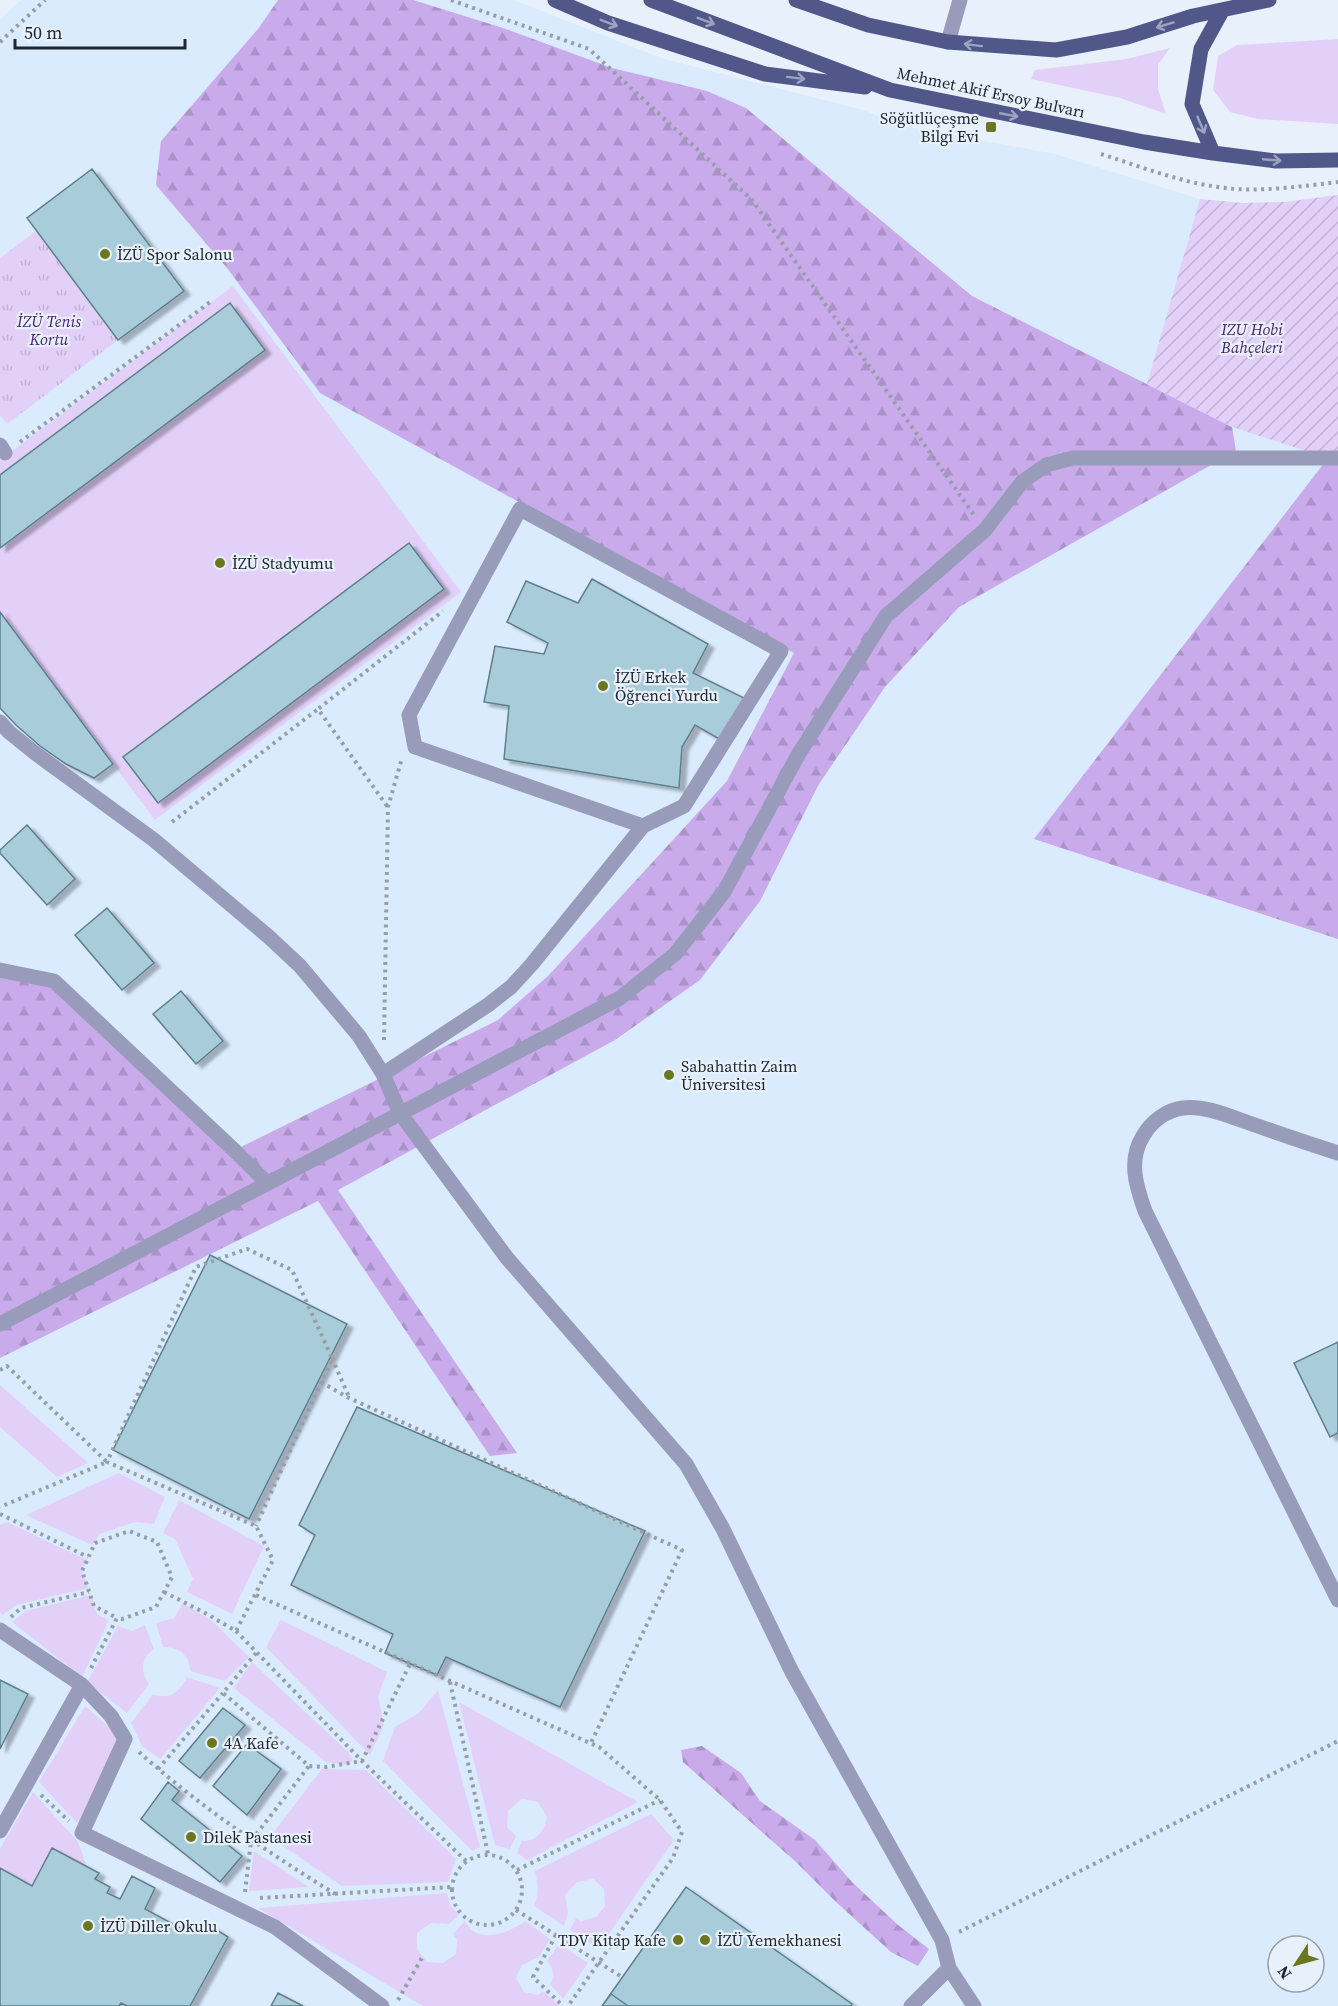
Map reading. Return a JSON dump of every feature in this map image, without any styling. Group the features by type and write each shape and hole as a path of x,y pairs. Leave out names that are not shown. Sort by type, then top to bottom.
{"main road":[{"path":"555,0 608,23 765,74 890,90"},
{"name":"Mehmet Akif Ersoy Bulvarı","path":"651,0 890,90 1144,142 1214,153 1276,161 1338,160"},
{"path":"796,0 868,25 948,42 1056,50 1127,36 1193,16 1269,0"},
{"path":"1214,153 1192,104 1201,49 1222,11"}],"street":[{"path":"948,42 960,0"},
{"path":"0,1324 620,998 675,954 724,892 798,755 886,616 985,530 1022,482 1046,465 1073,458 1338,458"},
{"path":"383,1074 488,1005 511,987 643,826 684,806 781,651 520,509 409,715 416,747 643,826"},
{"path":"0,722 35,753 154,840 300,966 359,1036 383,1074 400,1113 507,1258 686,1464 723,1529 792,1672 942,1940 949,1968 974,2006"},
{"path":"0,970 54,981 235,1150 267,1183"},
{"path":"1338,1154 1221,1114 1201,1109 1183,1108 1165,1114 1149,1125 1138,1143 1133,1163 1136,1185 1145,1211 1338,1600"},
{"path":"4,1624 82,1685 111,1716 125,1739 82,1833 275,1927 382,2006"},
{"path":"0,1831 82,1685"},
{"path":"911,2006 949,1968"}],"path":[{"path":"0,42 45,0"},
{"path":"451,0 589,49 752,200 985,530"},
{"path":"1096,153 1214,186 1258,190 1338,182"},
{"path":"3,449 213,300"},
{"path":"172,822 444,610 459,622"},
{"path":"318,709 388,807"},
{"path":"383,1074 388,807 402,756 416,747"},
{"path":"0,1507 107,1462 196,1267 247,1249 292,1270 349,1398"},
{"path":"256,1526 332,1358"},
{"path":"0,1370 7,1366 107,1462 256,1526 273,1560 236,1631"},
{"path":"321,1382 349,1398 682,1550 591,1743"},
{"path":"0,1514 88,1557"},
{"path":"129,1531 157,1542 172,1577 156,1607 122,1619 117,1618 93,1606 82,1571 88,1557 95,1543 129,1531"},
{"path":"4,1624 21,1608 89,1592"},
{"path":"164,1592 236,1631 362,1761 466,1861"},
{"path":"256,1595 599,1747 660,1800 682,1832 673,1858 568,2006"},
{"path":"82,1685 117,1618"},
{"path":"158,1769 256,1653"},
{"path":"362,1761 410,1664"},
{"path":"450,1681 488,1854"},
{"path":"223,1694 309,1766 326,1767 362,1761"},
{"path":"125,1739 158,1769 251,1841 334,1894"},
{"path":"942,1940 1338,1741"},
{"path":"220,1901 244,1899 251,1841 309,1766"},
{"path":"28,1782 82,1833"},
{"path":"516,1870 660,1800"},
{"path":"488,1854 499,1856 516,1870 521,1880 520,1903 504,1921 493,1925 481,1925 469,1921 460,1914 453,1903 451,1887 453,1879 458,1868 466,1861 488,1854"},
{"path":"256,1899 451,1887"},
{"path":"516,1910 622,1977"},
{"path":"556,1935 533,1977 563,2006"},
{"path":"394,2006 423,1956"}],"shaded area":[{"name":"Sabahattin Zaim Üniversitesi","path":"21,0 514,0 661,58 867,111 893,124 1055,154 1200,199 1243,203 1285,202 1338,195 1338,2006 0,2006 0,20"}],"green space":[{"path":"278,0 413,0 503,28 612,68 707,91 746,108 972,296 1232,427 1236,451 959,607 885,687 819,784 760,901 700,980 615,1040 338,1190 517,1453 490,1456 318,1201 0,1358 0,970 54,981 235,1150 498,1020 549,975 727,781 794,653 320,393 227,268 156,185 161,141 258,29"},
{"path":"1338,39 1338,124 1258,119 1230,112 1213,90 1218,56 1237,45"},
{"path":"1170,48 1158,65 1158,89 1166,114 1120,98 1031,79 1035,70 1126,59"},
{"name":"IZU Hobi Bahçeleri","path":"1338,195 1338,458 1328,458 1232,427 1147,384 1200,199 1243,203 1285,202"},
{"name":"İZÜ Tenis Kortu","path":"36,231 118,340 7,424 0,415 0,258"},
{"name":"İZÜ Stadyumu","path":"233,286 461,592 155,820 113,764 94,778 44,747 0,708 0,460"},
{"path":"1328,458 1338,458 1338,939 1034,839"},
{"path":"0,1385 88,1463 57,1477 0,1427"},
{"path":"119,1473 165,1497 154,1524 135,1522 100,1534 92,1545 26,1515"},
{"path":"179,1500 264,1546 232,1614 187,1592 193,1579 175,1539 163,1533"},
{"path":"7,1522 87,1560 82,1571 88,1588 16,1605 3,1615 0,1612 0,1525"},
{"path":"91,1595 97,1614 109,1620 82,1677 12,1622 26,1611"},
{"path":"183,1603 212,1621 249,1657 225,1681 190,1671 188,1660 182,1653 174,1648 163,1647 156,1623 174,1618"},
{"path":"281,1620 387,1672 378,1697 384,1725 370,1755 266,1647"},
{"path":"145,1625 154,1649 146,1656 143,1665 149,1684 127,1713 87,1682 118,1626 132,1631"},
{"path":"252,1662 348,1752 352,1760 348,1765 326,1762 234,1688"},
{"path":"187,1677 220,1688 160,1759 142,1746 131,1723 153,1694 164,1696 178,1691"},
{"path":"438,1690 480,1847 472,1851 383,1761 395,1727 419,1713"},
{"path":"459,1702 638,1802 527,1860 517,1853 522,1841 536,1837 544,1827 547,1817 538,1802 522,1799 508,1811 507,1827 516,1836 510,1849 495,1845"},
{"path":"85,1706 119,1736 79,1825 39,1782"},
{"path":"702,1746 741,1773 760,1801 815,1840 852,1882 898,1925 929,1949 918,1966 891,1952 796,1862 683,1762 681,1750"},
{"path":"322,1769 366,1770 456,1859 448,1882 342,1886 270,1837"},
{"path":"33,1792 78,1842 87,1867 52,1848 32,1886 0,1868 0,1849"},
{"path":"651,1814 674,1840 599,1948 570,1930 576,1918 581,1921 596,1917 605,1906 604,1889 593,1879 577,1882 565,1895 568,1913 564,1926 534,1906 538,1889 535,1871"},
{"path":"254,1851 309,1887 249,1891"},
{"path":"447,1893 450,1905 459,1915 449,1924 431,1923 417,1933 417,1949 427,1962 443,1963 456,1954 457,1940 453,1934 465,1921 474,1932 494,1935 514,1928 525,1921 550,1939 539,1957 522,1965 516,1978 524,1992 538,1995 543,1991 560,2006 423,2006 258,1908"},
{"path":"559,1944 588,1963 563,1999 550,1984 554,1977 547,1961"}],"building":[{"name":"İZÜ Spor Salonu","path":"92,169 184,291 118,340 27,218"},
{"path":"230,303 265,350 0,548 0,475"},
{"path":"409,543 444,589 158,803 123,757"},
{"name":"İZÜ Erkek Öğrenci Yurdu","path":"592,579 708,644 693,673 744,698 721,740 695,725 682,747 679,788 504,759 509,706 484,702 495,646 544,654 548,643 507,622 526,581 578,603"},
{"path":"0,612 113,764 94,778 66,764 40,746 0,708"},
{"path":"27,825 75,879 47,905 0,853 0,850"},
{"path":"107,908 154,963 122,990 75,935"},
{"path":"181,991 223,1041 196,1064 153,1014"},
{"path":"210,1255 347,1324 249,1519 113,1450"},
{"path":"1338,1342 1338,1433 1330,1437 1294,1363"},
{"path":"357,1407 645,1531 560,1707 446,1657 437,1675 385,1653 393,1634 291,1585 315,1535 299,1525"},
{"path":"0,1680 28,1694 0,1749"},
{"name":"4A Kafe","path":"223,1708 245,1725 200,1778 179,1761"},
{"name":"Dilek Pastanesi","path":"247,1744 281,1769 247,1815 213,1786"},
{"name":"Dilek Pastanesi","path":"168,1782 179,1791 172,1800 242,1856 220,1882 141,1819"},
{"name":"İZÜ Diller Okulu","path":"52,1848 99,1873 95,1879 110,1887 107,1893 120,1899 132,1876 155,1888 145,1909 182,1929 185,1923 198,1930 203,1921 228,1937 190,2006 127,2006 121,2003 119,2006 0,2006 0,1868 32,1886"},
{"name":"İZÜ Yemekhanesi","path":"686,1887 852,2004 851,2006 602,2006"},
{"path":"278,1993 303,2006 271,2006"},
{"path":"611,1994 628,2006 602,2006"}],"place":[{"name":"Söğütlüçeşme Bilgi Evi","path":"991,127"},
{"name":"İZÜ Spor Salonu","path":"105,254"},
{"name":"İZÜ Stadyumu","path":"220,563"},
{"name":"İZÜ Erkek Öğrenci Yurdu","path":"603,686"},
{"name":"Sabahattin Zaim Üniversitesi","path":"669,1075"},
{"name":"4A Kafe","path":"212,1743"},
{"name":"Dilek Pastanesi","path":"191,1837"},
{"name":"İZÜ Diller Okulu","path":"88,1926"},
{"name":"TDV Kitap Kafe","path":"678,1940"},
{"name":"İZÜ Yemekhanesi","path":"705,1940"}]}
